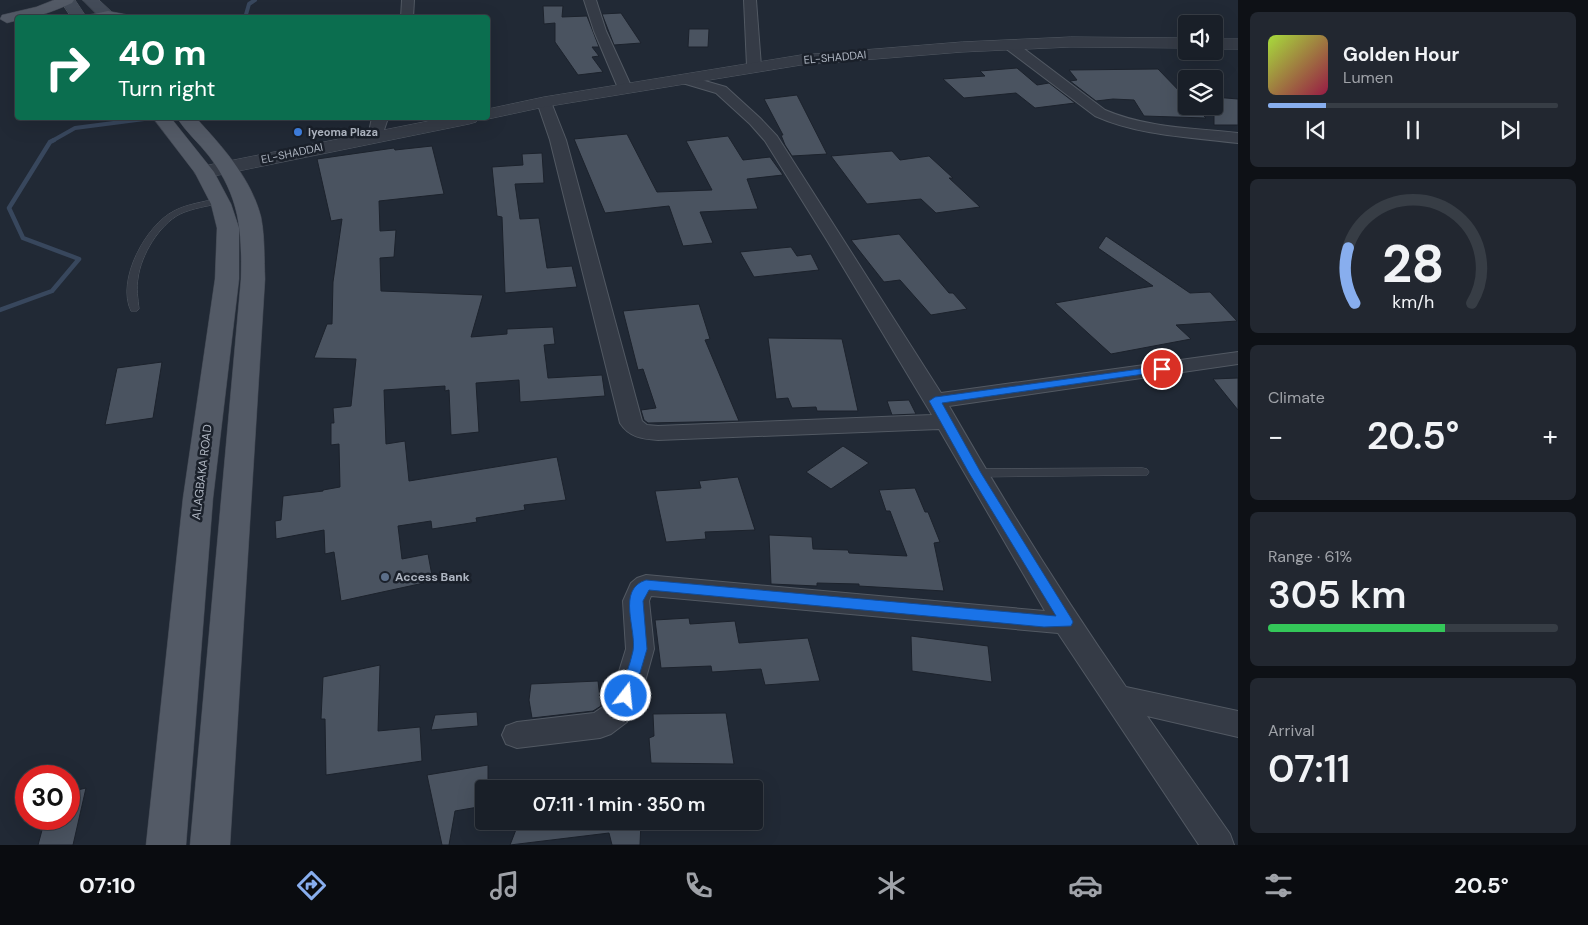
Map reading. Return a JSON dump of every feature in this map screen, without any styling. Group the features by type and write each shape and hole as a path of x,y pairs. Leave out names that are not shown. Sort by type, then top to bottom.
{"main road":[{"path":"27,15 67,0 78,15"},
{"path":"90,0 100,15"},
{"name":"ALAGBAKA ROAD","path":"164,120 216,170 240,190 250,215 254,237 254,279 210,845"},
{"name":"ALAGBAKA ROAD","path":"166,845 198,498 227,279 228,228 219,200 216,170 187,120"},
{"path":"198,498 238,493"}],"street":[{"path":"408,0 408,15"},
{"path":"590,0 600,31 625,88"},
{"path":"750,0 754,66"},
{"name":"EL-SHADDAI","path":"490,114 544,102 684,79 721,81 754,66 842,56 1010,45 1120,42 1178,43"},
{"path":"1223,44 1238,44"},
{"path":"1010,45 1100,113 1111,119 1141,126 1238,138"},
{"path":"721,81 771,139 837,242 1066,622 1218,845"},
{"path":"544,102 558,140 631,423 634,428 642,432 658,433 940,411 1238,358"},
{"path":"376,136 380,120"},
{"name":"EL-SHADDAI","path":"216,170 459,120"},
{"path":"517,735 600,725 617,713 626,696 640,649 636,601 640,590 646,585 1044,622 1066,622"},
{"path":"1116,697 1238,724"}],"lane":[{"path":"134,309 133,277 142,254 153,235 169,218 177,213 219,200"},
{"path":"975,473 1143,472"}],"building":[{"path":"543,6 563,6 562,17 587,16 599,47 592,47 599,56 592,57 603,72 578,75 555,42 555,23 544,24"},
{"path":"621,13 641,43 614,45 602,14"},
{"path":"689,29 709,29 708,47 688,47"},
{"path":"1017,68 1037,85 1049,83 1075,103 1035,108 1016,93 964,98 943,79 985,76 980,71"},
{"path":"1158,69 1178,90 1178,115 1203,115 1206,118 1144,116 1134,100 1113,99 1096,101 1070,81 1077,80 1069,70"},
{"path":"797,95 827,154 792,156 785,145 781,135 783,135 764,99"},
{"path":"1223,98 1238,99 1238,125 1214,125 1214,115 1223,115"},
{"path":"627,134 657,192 712,190 686,141 728,136 743,160 770,157 783,175 747,179 758,209 700,212 713,243 683,246 669,206 605,213 574,139"},
{"path":"432,146 444,194 379,201 380,231 396,230 394,257 380,258 381,291 483,295 471,337 507,334 507,329 553,327 555,344 544,345 548,378 602,375 605,396 520,402 519,380 476,383 479,432 451,435 449,390 445,391 445,386 384,390 386,444 405,441 409,481 557,457 566,500 524,505 525,510 476,518 477,522 432,529 431,521 398,526 402,559 428,554 433,581 341,601 334,552 325,554 324,530 276,539 275,521 281,520 283,496 340,487 339,444 331,445 331,423 334,423 333,408 351,406 356,359 314,358 327,324 332,324 333,282 342,219 331,221 317,159 394,148 395,150"},
{"path":"892,151 900,160 929,156 980,207 936,213 921,199 867,204 831,156"},
{"path":"542,153 544,183 515,184 520,219 539,218 547,268 572,266 577,287 505,293 502,217 497,216 492,167 523,165 522,154"},
{"path":"899,234 949,293 953,293 967,309 931,315 900,280 884,282 851,240"},
{"path":"1106,236 1190,293 1210,292 1237,321 1176,325 1191,339 1111,354 1055,303 1153,286 1098,248"},
{"path":"791,247 797,256 811,254 819,270 754,277 740,252"},
{"path":"699,304 710,339 705,340 739,421 648,423 644,420 641,410 656,408 643,369 638,370 623,311"},
{"path":"768,338 842,339 858,411 817,411 816,407 792,408 788,398 776,399"},
{"path":"162,362 153,418 105,425 117,368"},
{"path":"1238,378 1238,410 1213,379"},
{"path":"909,400 916,414 892,415 887,401"},
{"path":"843,446 869,463 831,489 806,472"},
{"path":"738,477 755,530 705,532 706,539 666,542 655,491 701,488 699,481"},
{"path":"915,488 925,512 928,512 940,542 934,543 944,591 859,586 859,584 817,583 817,586 771,584 769,535 812,537 813,549 848,550 849,553 907,556 890,511 886,511 879,490"},
{"path":"689,618 690,624 735,621 739,643 808,638 820,681 765,685 761,669 712,672 711,666 661,668 655,620"},
{"path":"911,636 988,646 992,682 912,671"},
{"path":"380,665 378,731 420,727 422,761 326,775 325,719 321,719 323,677"},
{"path":"598,681 601,706 593,711 532,718 529,700 531,684"},
{"path":"477,712 478,726 431,730 435,715"},
{"path":"726,713 734,764 651,763 649,738 654,736 653,714"},
{"path":"488,765 488,780 475,780 475,808 455,811 449,845 442,845 427,775"},
{"path":"86,788 80,814 80,789"},
{"path":"42,830 76,830 73,845 38,845"},
{"path":"516,830 641,830 640,845 612,845 609,833 510,845"}],"waterway":[{"path":"246,15 249,4 255,0"},
{"path":"52,141 75,128 137,120"},
{"path":"0,310 52,291 79,259 23,238 9,208 52,141"}],"place":[{"name":"Iyeoma Plaza","path":"298,132"},
{"name":"Access Bank","path":"385,577"}],"route":[{"path":"626,696 640,649 636,601 640,590 646,585 678,586 1044,622 1066,622 944,422 935,401 1162,369"}]}
